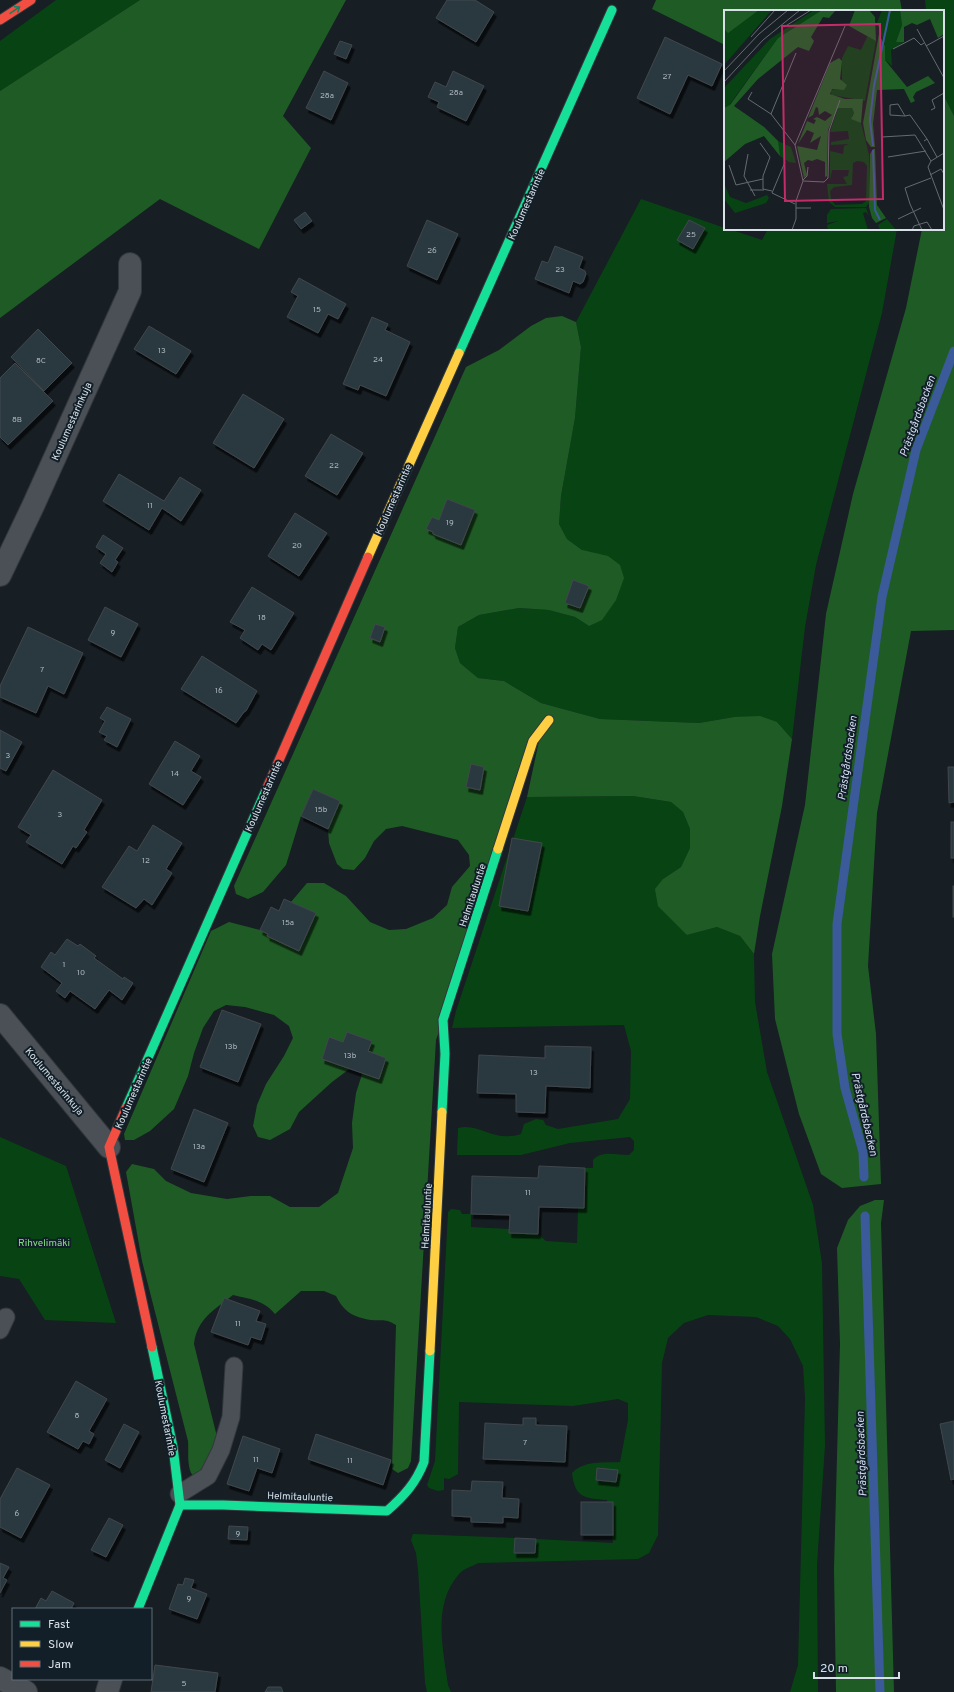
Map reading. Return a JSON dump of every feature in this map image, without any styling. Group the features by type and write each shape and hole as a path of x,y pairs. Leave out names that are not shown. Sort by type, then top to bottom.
{"main road":[{"path":"0,20 31,0"},
{"name":"Koulumestarintie","path":"138,1608 180,1500 173,1447 109,1148 368,557 612,10"},
{"name":"Helmitauluntie","path":"180,1500 223,1505 387,1510 408,1493 418,1479 424,1462 445,1054 443,1020 533,741 548,720"}],"street":[{"name":"Koulumestarinkuja","path":"0,574 33,506 130,291 130,264"},
{"name":"Koulumestarinkuja","path":"0,1015 109,1148"},
{"path":"0,1678 26,1692"},
{"path":"107,1692 111,1680"}],"lane":[{"path":"180,1500 208,1476 221,1450 231,1417 234,1366"}],"green space":[{"path":"56,0 140,0 0,91 0,41"},
{"path":"140,0 346,0 283,116 311,148 259,249 160,199 0,318 0,91"},
{"path":"656,0 900,0 902,10 724,10 724,45 652,9"},
{"path":"925,0 954,0 954,116 944,96 944,10 926,10"},
{"path":"944,96 954,116 954,630 911,631 877,813 868,966 876,1034 881,1184 842,1188 821,1174 799,1114 775,1019 772,954 805,805 826,614 853,494 906,308 922,230 944,230"},
{"path":"641,199 724,228 724,230 732,230 762,240 767,230 897,230 882,313 816,565 805,627 792,739 777,722 734,717 699,723 600,719 541,703 504,681 478,678 460,663 455,648 458,627 479,615 519,608 550,610 575,617 589,626 582,550 567,539 559,524 561,496 575,418 581,347 576,322"},
{"path":"562,316 576,322 581,347 575,418 561,496 559,524 567,539 582,550 608,556 620,565 624,578 616,600 602,620 589,626 575,617 549,610 519,608 479,615 458,627 455,648 460,663 478,678 504,681 541,703 600,719 699,723 734,717 760,716 777,722 792,739 782,806 754,954 740,936 717,927 687,935 658,906 655,889 663,879 681,867 690,848 690,829 683,812 671,802 633,796 527,797 539,741 436,1040 411,1461 408,1468 398,1473 392,1469 396,1325 386,1321 371,1320 354,1315 342,1306 336,1296 324,1291 301,1291 275,1314 261,1303 233,1295 203,1321 196,1335 194,1344 218,1441 199,1474 194,1477 191,1474 189,1465 188,1441 142,1261 126,1172 132,1164 154,1169 166,1181 191,1193 227,1199 251,1196 270,1196 290,1207 319,1207 338,1193 353,1148 352,1123 356,1093 365,1065 356,1064 332,1082 299,1112 290,1129 270,1140 258,1137 253,1126 257,1105 266,1084 284,1056 293,1038 289,1026 274,1015 245,1007 226,1005 214,1011 203,1028 188,1076 174,1109 150,1131 134,1140 125,1140 124,1134 211,931 229,922 260,930 268,934 268,936 299,951 316,913 291,902 307,883 324,883 346,896 370,922 389,930 406,929 433,918 447,905 452,887 470,866 469,855 458,840 402,826 386,829 374,841 365,858 354,870 343,869 337,864 329,843 328,829 340,801 313,789 301,816 286,865 263,892 248,899 236,894 234,886 466,367 499,350 531,326 546,318"},
{"path":"633,796 671,802 683,812 690,829 690,848 681,867 663,879 687,935 717,927 740,936 754,954 755,1002 767,1072 813,1205 822,1263 825,1445 817,1565 818,1692 790,1692 798,1665 805,1398 803,1366 790,1339 778,1326 756,1317 708,1315 684,1323 668,1338 662,1363 658,1535 649,1553 638,1559 478,1563 463,1571 459,1574 451,1586 445,1599 442,1613 442,1642 448,1685 451,1692 427,1692 425,1683 418,1569 416,1553 411,1540 413,1534 515,1538 515,1553 535,1553 536,1539 613,1543 607,1500 587,1497 578,1492 573,1481 572,1473 588,1464 620,1462 628,1420 628,1403 618,1399 573,1406 459,1402 458,1474 449,1479 444,1478 444,1490 438,1491 429,1488 427,1485 435,1461 448,1212 451,1209 460,1210 462,1214 471,1214 471,1227 509,1229 510,1233 538,1234 546,1241 577,1243 578,1208 584,1208 585,1168 593,1168 593,1160 600,1155 629,1155 634,1150 634,1141 630,1137 570,1143 521,1155 457,1155 458,1128 473,1128 503,1136 511,1136 521,1134 524,1124 536,1119 543,1120 546,1125 558,1129 618,1119 630,1099 631,1051 624,1025 452,1028 456,1011 527,797"},
{"name":"Rihvelimäki","path":"0,1137 66,1166 116,1323 45,1320 19,1279 0,1276"},
{"path":"875,1200 884,1200 881,1223 894,1692 836,1692 834,1569 840,1344 837,1248 848,1220 860,1206"}],"building":[{"path":"447,0 475,0 494,12 476,42 436,18"},
{"path":"665,37 722,64 712,86 688,75 670,114 637,98"},
{"path":"340,41 352,45 346,59 334,54"},
{"path":"324,71 348,83 331,120 306,108"},
{"path":"453,71 484,86 466,121 437,107 439,102 428,97 435,82 446,87"},
{"path":"305,212 312,221 301,229 294,220"},
{"path":"427,220 458,234 437,280 407,266"},
{"path":"689,220 705,228 693,249 677,240"},
{"path":"555,246 583,257 579,268 585,271 586,274 583,282 580,284 573,281 569,293 535,279 542,261 548,263"},
{"path":"299,278 346,304 338,319 328,314 318,333 287,317 298,296 291,292"},
{"path":"372,317 388,324 385,330 410,342 386,396 360,385 358,390 343,384"},
{"path":"149,326 191,351 176,374 134,349"},
{"path":"38,329 72,363 44,391 11,357"},
{"path":"15,363 53,401 8,445 0,437 0,378"},
{"path":"243,394 284,419 254,468 213,443"},
{"path":"331,434 363,453 337,495 305,476"},
{"path":"119,474 164,501 180,477 201,490 181,521 162,508 149,530 103,501"},
{"path":"447,499 475,510 461,545 433,534 433,532 426,529 432,517 439,520"},
{"path":"295,513 327,533 299,576 268,556"},
{"path":"103,535 123,548 115,560 118,562 112,572 100,563 106,554 96,547"},
{"path":"573,580 589,586 580,608 565,603"},
{"path":"252,587 294,613 271,650 262,644 258,650 240,638 245,630 230,622"},
{"path":"105,607 138,624 121,657 88,640"},
{"path":"375,624 385,627 380,642 370,638"},
{"path":"28,627 83,653 64,694 48,686 36,713 0,697 0,686"},
{"path":"202,656 257,691 246,711 236,723 181,689"},
{"path":"107,707 131,719 117,747 104,740 107,736 99,732 105,721 100,718"},
{"path":"0,730 22,742 6,771 0,768"},
{"path":"175,741 200,756 191,771 201,777 183,805 149,784"},
{"path":"471,764 484,767 480,790 466,787"},
{"path":"948,767 954,767 954,802 949,803"},
{"path":"53,770 102,800 84,830 87,832 76,848 73,846 62,864 26,842 31,835 18,827"},
{"path":"313,789 340,801 328,829 301,816"},
{"path":"951,822 954,822 954,858 951,858"},
{"path":"153,825 182,843 166,869 172,873 152,905 144,899 136,908 102,887 129,846 137,851"},
{"path":"512,838 542,843 528,911 499,906"},
{"path":"954,886 954,917 953,917"},
{"path":"284,899 316,913 299,951 267,936 268,934 260,930 271,907 279,911"},
{"path":"67,939 78,946 80,944 96,956 94,958 123,979 124,977 133,983 122,1000 109,990 95,1009 70,991 65,998 56,991 62,983 41,967 51,952 55,955"},
{"path":"222,1010 261,1024 238,1082 200,1067"},
{"path":"347,1032 372,1041 368,1051 386,1058 379,1079 322,1059 329,1037 343,1042"},
{"path":"545,1046 591,1047 590,1088 546,1086 545,1113 516,1112 516,1094 477,1093 479,1055 545,1058"},
{"path":"194,1109 228,1123 204,1182 171,1169"},
{"path":"539,1166 585,1168 584,1208 539,1207 538,1234 509,1233 510,1215 471,1214 472,1176 538,1178"},
{"path":"224,1298 260,1311 256,1321 266,1324 261,1340 251,1337 248,1345 211,1332"},
{"path":"76,1381 107,1399 89,1431 94,1434 89,1444 83,1441 78,1449 47,1432"},
{"path":"523,1418 536,1418 536,1425 567,1426 565,1462 483,1459 485,1423 523,1425"},
{"path":"954,1421 954,1479 951,1480 940,1424"},
{"path":"124,1424 139,1432 120,1468 105,1460"},
{"path":"316,1434 391,1460 383,1485 308,1459"},
{"path":"243,1436 280,1449 272,1473 257,1468 249,1491 227,1484"},
{"path":"17,1468 50,1485 21,1538 0,1527 0,1499"},
{"path":"597,1468 618,1470 616,1482 596,1480"},
{"path":"472,1481 503,1482 502,1498 519,1499 518,1518 503,1517 503,1523 471,1522 471,1517 452,1516 452,1490 471,1491"},
{"path":"581,1502 613,1502 613,1535 581,1535"},
{"path":"109,1518 123,1525 106,1557 91,1550"},
{"path":"229,1526 248,1527 247,1540 228,1539"},
{"path":"515,1538 536,1539 535,1553 514,1553"},
{"path":"0,1563 9,1567 3,1578 7,1580 0,1593"},
{"path":"185,1578 194,1580 191,1588 207,1594 197,1619 169,1609 178,1584 183,1585"},
{"path":"52,1591 74,1603 72,1608 36,1608 41,1598 46,1601"},
{"path":"155,1665 218,1673 215,1692 151,1692"},
{"path":"268,1687 281,1687 283,1692 265,1692"}],"waterway":[{"name":"Prästgårdsbacken","path":"864,1177 863,1152 845,1088 837,1034 837,924 882,597 916,450 954,351"},
{"name":"Prästgårdsbacken","path":"865,1216 880,1692"}],"traffic: fast":[{"path":"459,353 612,10"},
{"path":"126,1108 266,790"},
{"path":"442,1112 445,1054 443,1020 498,849"},
{"path":"138,1608 180,1505 173,1447 152,1347"},
{"path":"180,1505 223,1505 387,1511 409,1489 421,1470 424,1462 430,1351"}],"traffic: slow":[{"path":"368,557 459,353"},
{"path":"498,849 533,741 549,720"},
{"path":"430,1351 442,1112"}],"traffic: jam":[{"path":"0,20 31,0"},
{"path":"266,790 368,557"},
{"path":"126,1108 109,1147 152,1347"}]}
